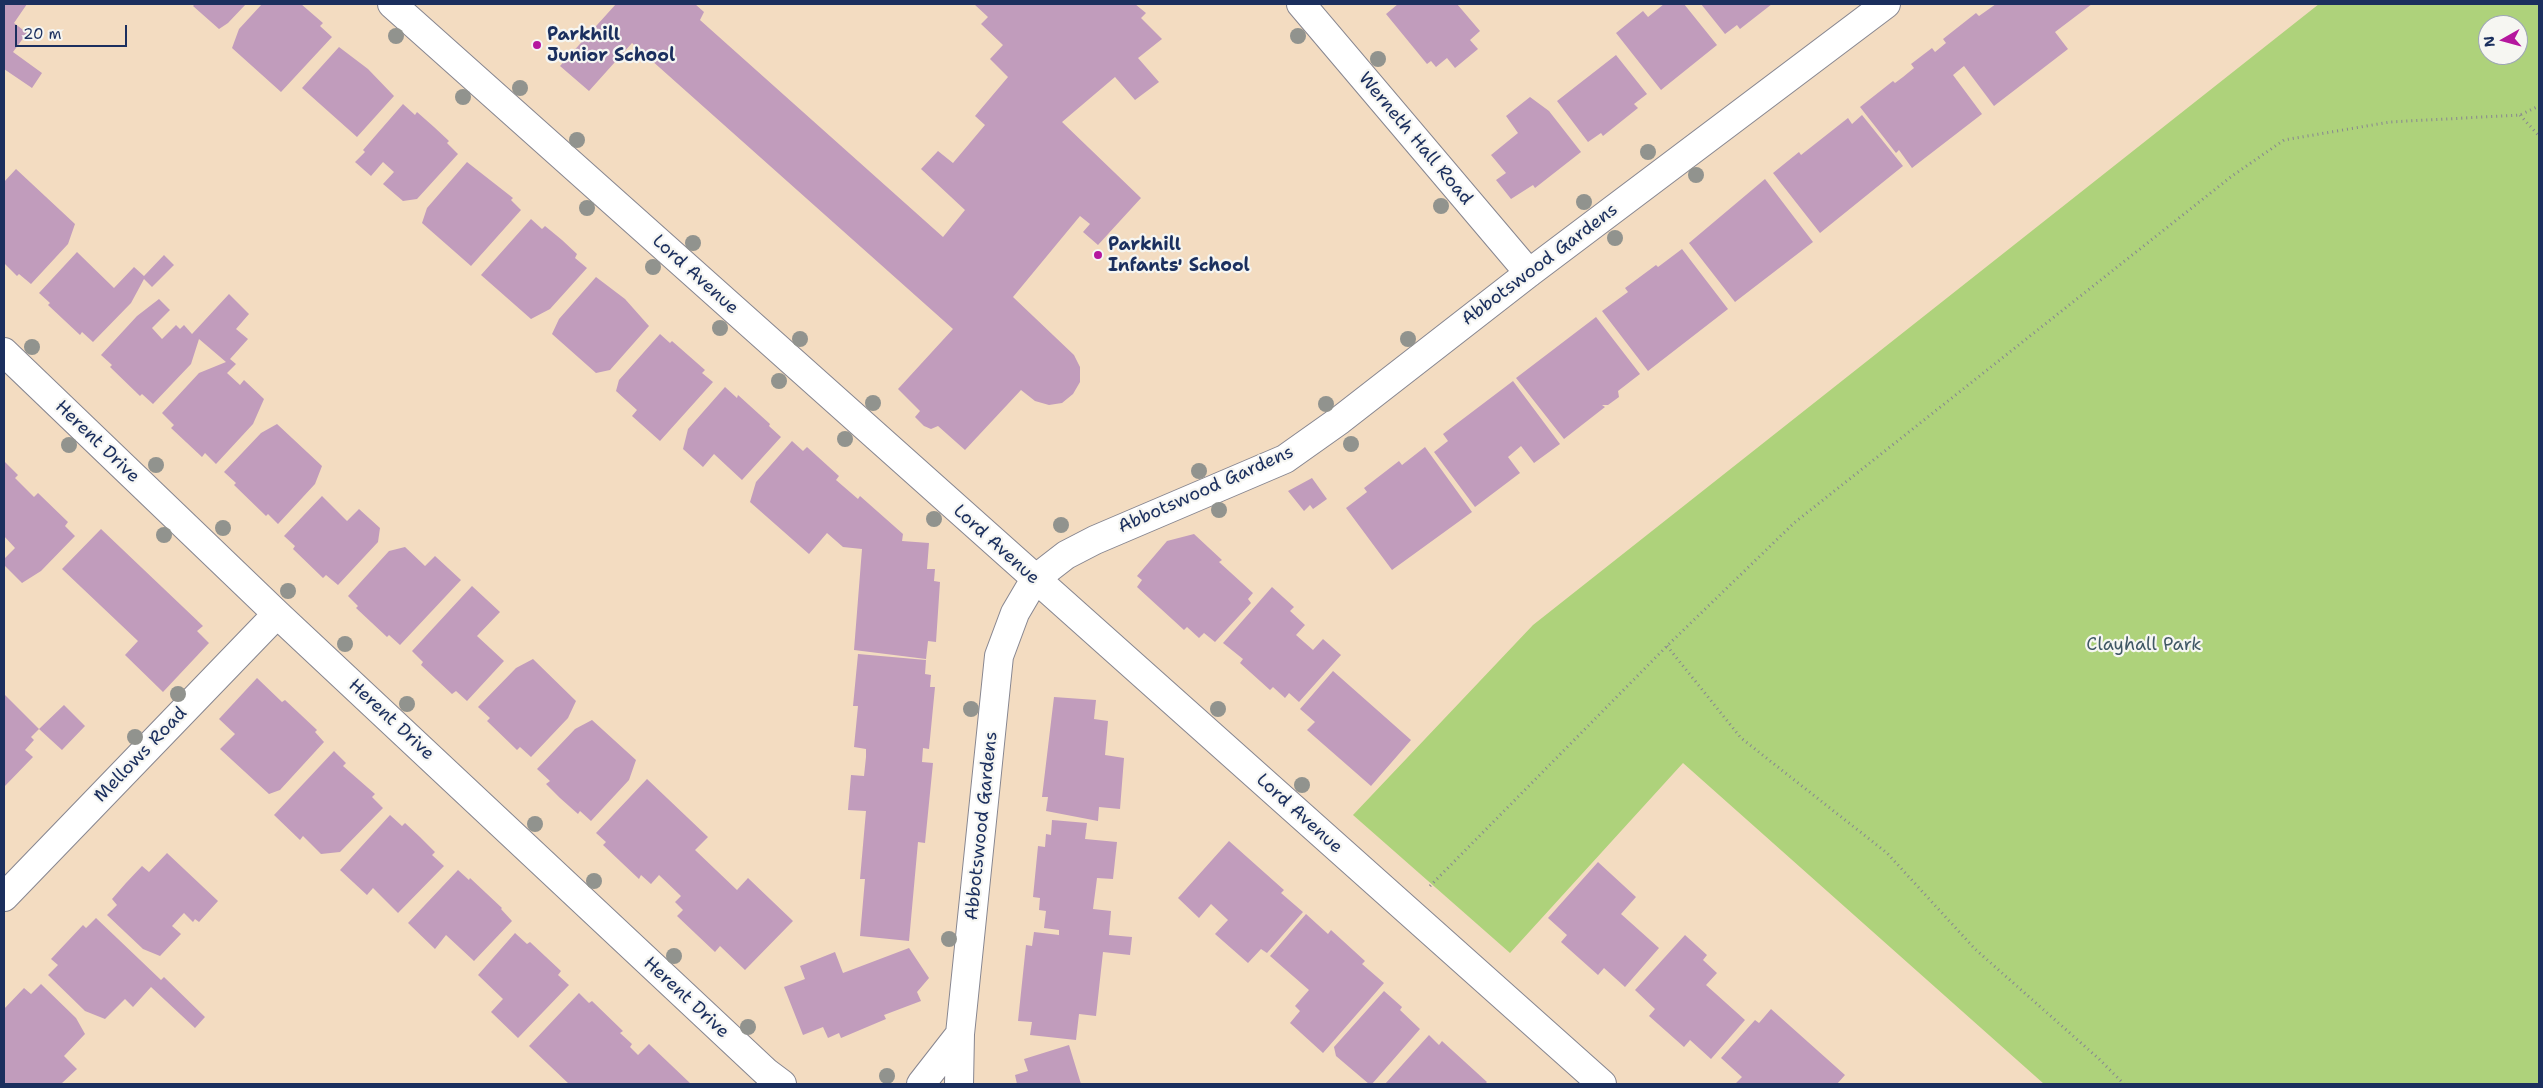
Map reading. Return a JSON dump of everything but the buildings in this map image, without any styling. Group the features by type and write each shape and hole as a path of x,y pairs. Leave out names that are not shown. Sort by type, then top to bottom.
{"street":[{"name":"Lord Avenue","path":"392,4 1602,1084"},
{"name":"Werneth Hall Road","path":"1301,4 1529,273"},
{"name":"Abbotswood Gardens","path":"958,1084 960,1034 999,656 1016,613 1035,579 1066,556 1095,540 1285,459 1340,420 1529,273 1886,4"},
{"name":"Herent Drive","path":"4,352 767,1080"},
{"name":"Mellows Road","path":"4,897 277,614"},
{"path":"921,1084 960,1034"}],"path":[{"path":"1406,910 1667,646 1794,523 2232,176 2284,140 2390,122 2520,115 2539,106"},
{"path":"2520,115 2539,136"},
{"path":"1667,646 1742,738 1887,853 1976,949 2098,1058 2124,1084"}],"green space":[{"name":"Clayhall Park","path":"2319,4 2539,4 2539,1084 2044,1084 1683,763 1510,953 1353,815 1533,625"}],"place":[{"name":"Parkhill Junior School","path":"537,45"},
{"name":"Parkhill Infants' School","path":"1098,255"}]}
